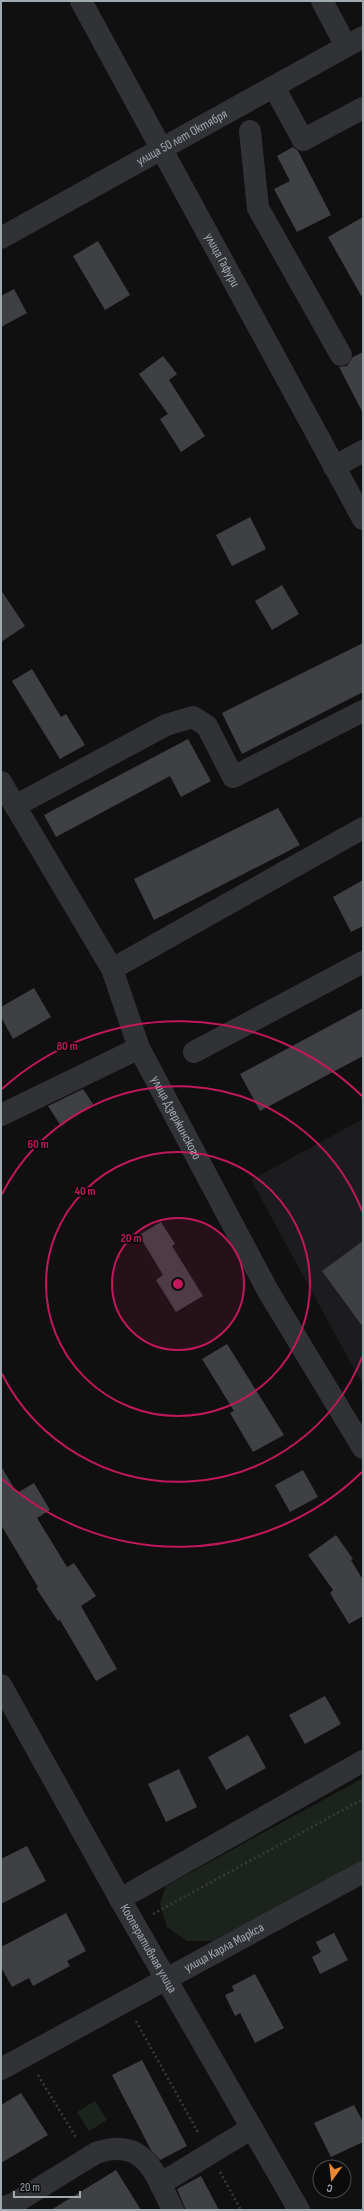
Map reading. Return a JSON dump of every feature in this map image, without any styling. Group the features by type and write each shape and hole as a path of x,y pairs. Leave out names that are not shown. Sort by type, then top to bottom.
{"street":[{"name":"улица Гафури","path":"81,1 363,519"},
{"path":"322,1 355,41"},
{"name":"улица 50 лет Октября","path":"1,238 355,41"},
{"path":"274,87 303,140 363,108"},
{"path":"250,131 258,208 340,355"},
{"path":"334,467 363,451"},
{"path":"15,806 166,725 192,717 207,726 233,777 363,711"},
{"name":"улица Дзержинского","path":"1,782 112,969 139,1048 268,1291 363,1448"},
{"path":"112,969 363,828"},
{"path":"194,1052 363,962"},
{"path":"1,1115 139,1048"},
{"name":"Кооперативная улица","path":"2,1690 299,2210"},
{"path":"120,1899 363,1761"},
{"name":"улица Карла Маркса","path":"1,2069 363,1872"},
{"path":"160,2184 252,2128"},
{"path":"1,2208 13,2204 89,2158 110,2148 132,2151 150,2164 173,2210"}],"path":[{"path":"148,1917 363,1798"},
{"path":"136,2021 241,2210"},
{"path":"38,2075 89,2158"}],"shaded area":[{"path":"363,1119 363,1385 251,1180"},
{"path":"363,1778 363,1861 216,1941 187,1941 167,1927 160,1904 166,1886"},
{"path":"95,2101 107,2120 89,2131 77,2112"}],"building":[{"path":"293,147 298,151 331,215 297,232 274,189 290,181 277,156"},
{"path":"363,217 363,299 328,237"},
{"path":"98,241 130,295 105,310 73,256"},
{"path":"14,289 27,313 1,327 1,296"},
{"path":"363,352 363,413 339,367 347,366 353,357"},
{"path":"163,356 177,374 169,380 205,436 181,452 160,419 168,414 139,374"},
{"path":"250,517 266,549 232,566 216,535"},
{"path":"282,585 299,614 272,630 255,601"},
{"path":"1,590 25,626 1,642"},
{"path":"363,643 363,692 242,754 222,713"},
{"path":"32,669 61,717 66,714 85,745 60,759 12,681"},
{"path":"188,739 211,781 181,797 170,776 56,837 44,815"},
{"path":"278,808 300,845 154,920 134,879"},
{"path":"363,880 363,926 351,932 333,897"},
{"path":"34,988 51,1017 13,1039 1,1017 1,1007"},
{"path":"363,1008 363,1056 260,1111 240,1074"},
{"path":"83,1089 93,1104 61,1126 48,1106"},
{"path":"161,1222 175,1244 172,1246 203,1296 176,1312 156,1280 163,1275 139,1235"},
{"path":"363,1241 363,1327 322,1271"},
{"path":"227,1344 284,1435 253,1452 230,1413 234,1411 202,1359"},
{"path":"1,1466 17,1493 34,1483 50,1510 37,1518 67,1567 74,1563 96,1596 81,1606 117,1669 96,1681 60,1620 58,1621 36,1588 38,1587 1,1525"},
{"path":"303,1470 318,1497 290,1512 275,1485"},
{"path":"336,1535 353,1559 351,1560 363,1580 363,1616 349,1624 330,1593 333,1590 308,1555"},
{"path":"325,1696 341,1724 305,1744 289,1715"},
{"path":"248,1735 266,1768 226,1790 208,1757"},
{"path":"179,1769 197,1807 166,1822 148,1784"},
{"path":"27,1846 46,1881 1,1904 1,1859"},
{"path":"66,1913 86,1951 67,1961 70,1966 33,1986 29,1978 12,1987 1,1967 1,1947"},
{"path":"334,1933 348,1960 320,1974 312,1957 321,1952 316,1942"},
{"path":"255,1974 284,2028 255,2043 240,2013 235,2016 225,1995 234,1991 232,1986"},
{"path":"142,2060 187,2146 160,2160 151,2150 112,2075"},
{"path":"21,2093 48,2135 1,2163 1,2105"},
{"path":"354,2105 363,2122 363,2142 331,2157 314,2123"},
{"path":"116,2170 141,2210 51,2210"},
{"path":"201,2176 219,2210 186,2210 177,2189"}]}
